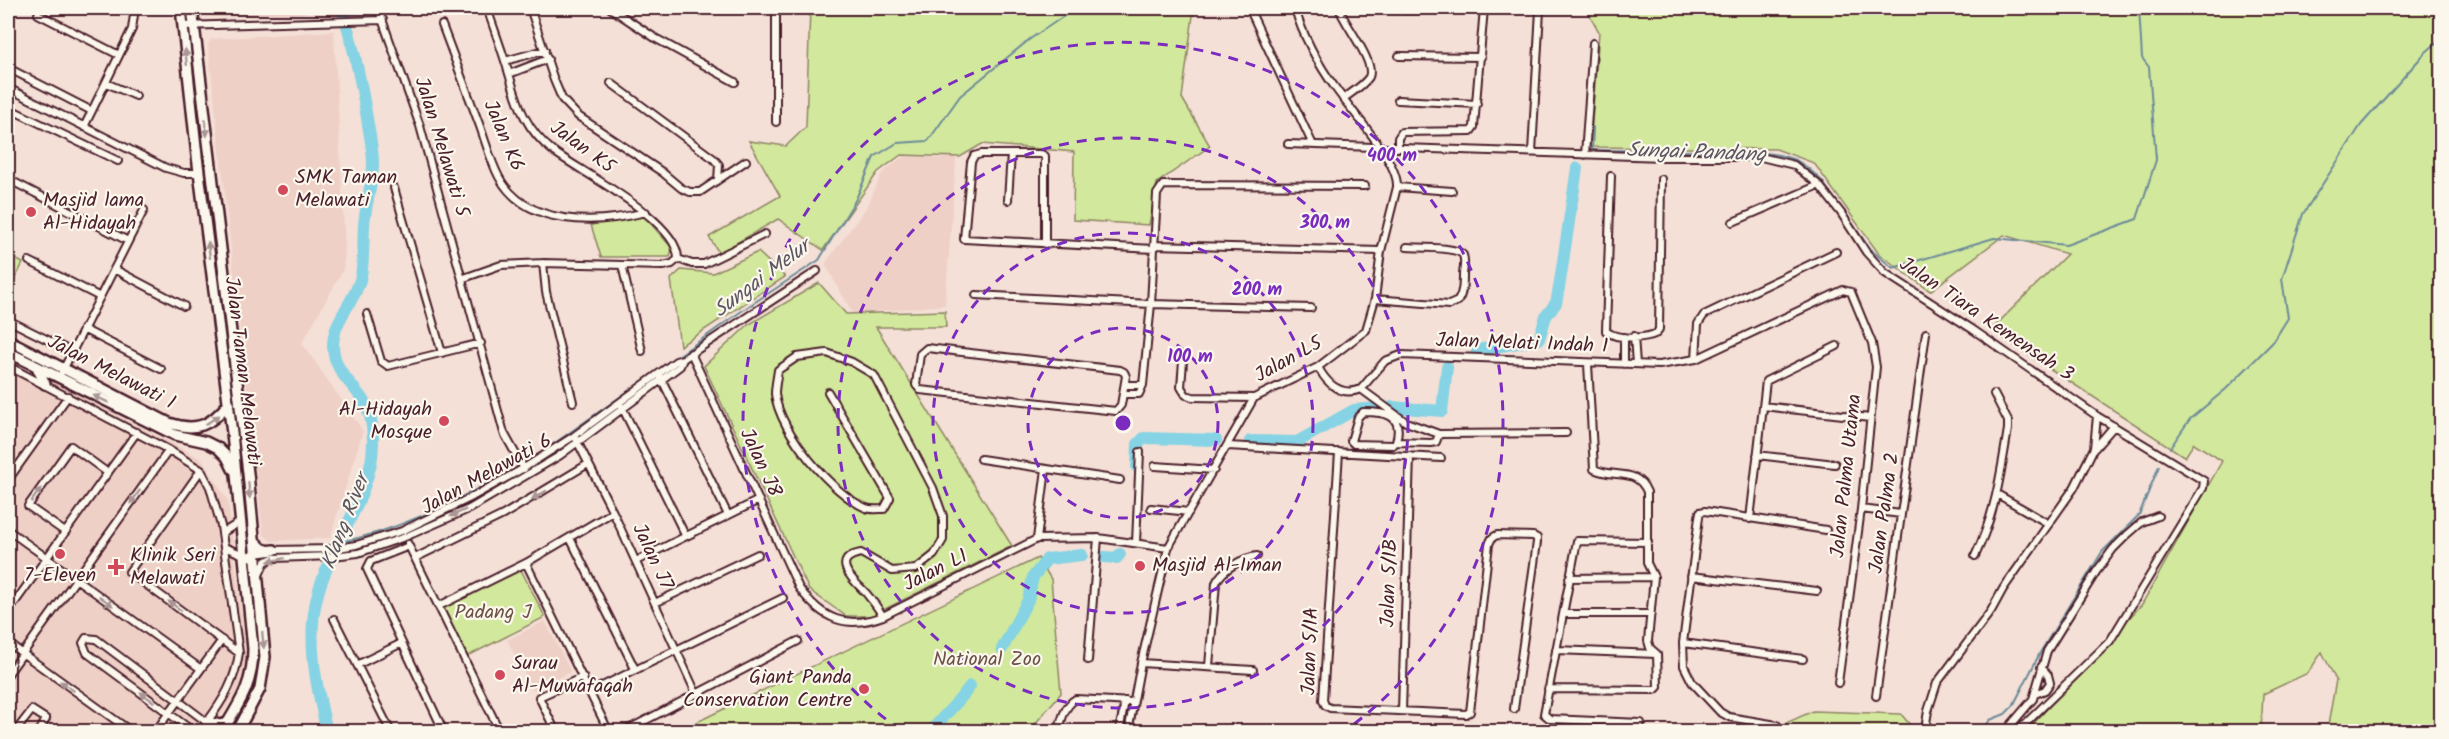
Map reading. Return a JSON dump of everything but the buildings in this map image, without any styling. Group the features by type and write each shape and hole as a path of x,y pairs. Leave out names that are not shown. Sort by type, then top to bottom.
{"main road":[{"name":"Jalan Taman Melawati","path":"181,8 199,173 229,404 253,649 253,669 244,696 221,732"},
{"name":"Jalan Taman Melawati","path":"192,8 247,466 265,657 256,699 237,732"},
{"name":"Jalan Melawati 1","path":"8,340 61,373 175,435 218,448 227,457 237,477"},
{"name":"Jalan Melawati 1","path":"8,352 37,367 61,373 179,426 190,428 210,423 229,404"},
{"path":"37,367 45,384"},
{"path":"245,566 247,560 255,554 274,550"},
{"path":"207,722 220,725 227,723"}],"street":[{"path":"84,127 132,29 135,8"},
{"name":"Jalan Melawati 5","path":"378,8 420,126 464,278 504,433 526,471"},
{"name":"Jalan K5","path":"487,8 518,108 536,137 554,152 646,212 675,245 678,258"},
{"path":"530,8 562,99 591,126 690,192 700,192 746,161"},
{"path":"610,8 655,38 735,82"},
{"path":"776,8 776,122"},
{"path":"1249,8 1313,145"},
{"path":"1295,8 1321,65 1343,99 1381,148 1397,177 1397,187 1452,191"},
{"path":"1339,8 1343,20 1368,61 1370,69 1367,79 1343,99"},
{"path":"1398,148 1398,138 1402,132 1471,130 1474,127 1484,9 1403,10"},
{"path":"1532,152 1540,10"},
{"path":"38,14 119,55"},
{"path":"183,26 383,20"},
{"name":"Jalan K6","path":"442,25 500,177 518,199 540,212 577,219 620,218 646,212"},
{"path":"1585,154 1593,44"},
{"path":"505,61 545,50"},
{"path":"1399,56 1481,57"},
{"path":"509,74 548,60"},
{"path":"8,68 92,111"},
{"path":"106,82 136,96"},
{"path":"611,83 714,159 719,165 718,180"},
{"path":"8,88 166,168 184,173 199,173"},
{"path":"1398,100 1477,104"},
{"path":"8,108 118,161"},
{"name":"Jalan Tiara Kemensah 3","path":"1288,144 1663,157 1761,157 1794,165 1819,185 1841,213 1866,252 1886,273 1972,328 2097,416 2204,481 2203,488 2110,641 2017,732"},
{"path":"1008,200 1011,154"},
{"path":"1045,244 1045,156 1041,154 974,156 970,162 964,239 1045,244 1382,251"},
{"path":"1611,176 1606,331 1611,335 1624,337 1654,335 1659,326 1661,179"},
{"path":"8,179 128,241"},
{"path":"1123,394 1139,394 1143,386 1151,304 1157,194 1160,188 1167,184 1365,186"},
{"path":"1733,222 1819,185"},
{"name":"Jalan L5","path":"1129,702 1141,663 1168,548 1254,398 1318,367 1366,330 1375,299 1382,251 1397,187"},
{"path":"394,188 442,353"},
{"path":"61,373 144,210"},
{"path":"464,278 501,265 543,263 663,266 672,264 678,258 692,264 704,264 765,234"},
{"path":"1375,299 1449,305 1458,301 1462,294 1464,265 1464,256 1461,252 1453,249 1407,247"},
{"path":"1696,359 1698,324 1704,315 1836,252"},
{"path":"28,261 100,297"},
{"path":"543,263 546,292 573,402"},
{"path":"622,265 642,351"},
{"path":"114,269 184,306"},
{"name":"Jalan Melawati 6","path":"257,581 265,562 273,558 307,558 405,537 469,509 576,439 660,376 680,366 683,359 691,353 817,271"},
{"name":"Jalan Palma Utama","path":"1837,293 1844,290 1851,292 1876,356 1861,509 1838,683"},
{"name":"Jalan Melati Indah 1","path":"1361,389 1384,361 1401,355 1588,364 1671,364 1696,359 1837,293"},
{"path":"976,294 1151,304 1311,308"},
{"path":"367,314 381,361 388,366 481,343"},
{"path":"8,320 72,352"},
{"path":"83,329 161,369"},
{"name":"Jalan Palma 2","path":"1876,696 1926,333"},
{"path":"1634,336 1636,364"},
{"path":"1624,337 1624,364"},
{"path":"1750,519 1766,381 1770,377 1837,346"},
{"path":"927,348 1124,372 1125,385 1119,409 1116,411 917,388 920,354 927,348"},
{"name":"Jalan J8","path":"691,353 799,588"},
{"path":"828,392 890,498 884,509 867,509 841,491 809,460 784,423 775,393 778,370 798,357 827,353 852,362 874,375 933,488 943,516 943,540 934,555 916,569 892,571 861,553 853,554 848,561 846,569 848,576 867,594 884,616"},
{"path":"1183,362 1181,387 1186,395 1254,398"},
{"path":"1548,688 1654,690 1658,687 1659,682 1657,654 1650,648 1648,641 1654,577 1647,563 1647,492 1643,483 1633,476 1604,474 1594,469 1588,364"},
{"path":"8,366 137,432 201,470 210,488 222,533 239,653 236,672 225,697 207,722"},
{"path":"1318,367 1323,376 1338,390 1348,393 1361,389 1406,422 1439,434 1566,433"},
{"path":"660,376 728,515"},
{"path":"1125,385 1143,386"},
{"path":"1975,555 1989,525 1997,494 2008,421 1994,394"},
{"path":"8,480 68,396"},
{"path":"621,406 685,535"},
{"path":"1763,406 1870,418"},
{"path":"1396,442 1399,432 1395,421 1389,415 1382,412 1363,412 1358,417 1351,441 1354,444 1431,443 1436,442 1439,434"},
{"path":"2094,448 2097,416"},
{"path":"1930,732 1926,723 1928,711 1942,674 1991,611 2003,589 2074,488 2094,448 2114,426"},
{"path":"8,612 137,432"},
{"name":"Jalan J7","path":"576,439 613,512 696,693"},
{"path":"65,532 28,506 71,446 108,473"},
{"path":"1228,446 1441,458"},
{"path":"8,674 169,450"},
{"path":"1136,543 1140,452"},
{"name":"Jalan 5/1A","path":"1339,452 1324,705 1330,708 1466,714 1470,712 1489,544 1492,538 1497,536 1533,536 1537,538 1514,709"},
{"path":"1757,455 1835,464"},
{"name":"Jalan 5/1B","path":"1402,711 1410,456"},
{"path":"981,459 1120,480"},
{"path":"415,558 503,515 588,464"},
{"path":"1155,466 1214,470"},
{"path":"1037,539 1046,469"},
{"path":"201,470 129,572 239,653"},
{"name":"Jalan Melawati 6","path":"274,550 357,549 402,531 526,471"},
{"path":"1997,494 2049,524"},
{"path":"636,561 759,500"},
{"path":"1151,508 1189,512"},
{"path":"1861,509 1901,514"},
{"path":"439,606 526,563 613,512"},
{"path":"1777,725 1729,717 1720,712 1692,682 1684,666 1683,643 1700,512 1827,530"},
{"path":"2005,732 2030,704 2047,651 2106,558 2142,522 2158,516"},
{"path":"222,533 240,522"},
{"path":"8,530 201,669"},
{"path":"253,536 263,547 274,550"},
{"path":"405,537 500,732"},
{"path":"570,538 635,669"},
{"path":"1088,660 1098,538"},
{"name":"Jalan L1","path":"799,588 810,603 824,614 840,621 859,622 884,616 1037,539 1098,538 1168,548"},
{"path":"1641,723 1550,719 1544,714 1576,544 1579,540 1647,542"},
{"path":"409,546 371,561 367,569 444,732"},
{"path":"224,547 244,555"},
{"path":"655,603 759,554"},
{"path":"1209,666 1216,583 1219,576 1224,570 1257,555"},
{"path":"526,563 609,732"},
{"path":"1691,576 1817,591"},
{"path":"1569,578 1654,577"},
{"path":"590,692 783,598"},
{"path":"1563,614 1651,614"},
{"path":"333,619 391,732"},
{"path":"194,732 87,653 83,643 86,638 96,639 221,732"},
{"path":"155,732 222,640"},
{"path":"623,732 798,641"},
{"path":"8,643 132,732"},
{"path":"357,665 402,643"},
{"path":"1683,643 1803,659"},
{"path":"1556,650 1657,654"},
{"path":"1141,663 1252,670"},
{"path":"2035,694 2045,690 2050,683 2050,679 2041,667"},
{"path":"556,732 539,697 583,677"},
{"path":"1059,732 1061,720 1071,702 1077,699 1129,702"},
{"path":"1119,732 1129,702"},
{"path":"1128,732 1129,702"},
{"path":"15,732 32,710 46,719 39,732"}],"shaded area":[{"path":"203,8 305,8 306,13 213,16"},
{"name":"SMK Taman Melawati","path":"334,31 345,249 343,270 302,343 363,431 330,538 271,541 263,534 208,44 212,39"},
{"path":"957,147 945,305 853,314 825,264 868,205 882,173 905,155 939,158"},
{"path":"8,358 202,459 228,501 247,660 242,683 211,731 8,731"},
{"path":"545,621 571,672 533,690 507,640"}],"green space":[{"path":"810,8 1194,8 1182,98 1210,146 1157,183 1149,225 1073,220 1074,152 982,144 960,157 901,155 878,172 823,250 778,219 719,253 709,237 780,196 749,141 786,146 806,127"},
{"path":"1586,8 2441,8 2441,731 2327,731 2336,680 2322,652 2308,673 2263,694 2261,731 2027,731 2142,604 2222,461 2194,443 2185,457 1991,330 2067,254 2004,235 1930,291 1879,254 1814,163 1776,149 1590,147 1599,32"},
{"path":"644,216 672,248 670,257 601,257 591,225"},
{"path":"758,252 785,277 680,346 671,279 681,270 713,273"},
{"path":"8,255 23,263 8,293"},
{"path":"819,283 846,314 945,311 946,327 876,327 1012,546 871,616 846,616 809,590 704,366 748,325"},
{"name":"National Zoo","path":"1038,558 1051,579 1061,693 1029,731 678,731"},
{"name":"Padang J","path":"520,568 545,617 466,657 441,608"},
{"path":"1813,711 1901,714 1915,731 1766,732"}],"waterway":[{"name":"Klang River","path":"327,732 314,664 314,613 322,579 362,493 372,457 373,443 367,407 336,362 333,346 337,327 355,294 361,276 365,218 373,163 359,76 342,8"},
{"name":"Sungai Melur","path":"535,457 746,308 819,260 856,199 874,157 897,143 928,141 960,96 1030,39 1076,8"},
{"name":"Sungai Pandang","path":"1593,127 1592,150 1758,152 1796,160 1822,181 1870,249 1893,268 1994,238 2066,245 2137,219 2156,160 2149,67 2142,58 2139,8"},
{"path":"2170,448 2190,419 2226,389 2273,342 2288,318 2282,279 2303,214 2361,125 2425,53 2442,38"},
{"name":"Sungai Pandang","path":"1475,357 1478,350 1539,339 1546,316 1556,303 1577,168"},
{"name":"Sungai Pandang","path":"1392,407 1442,411 1447,367"},
{"name":"Sungai Pandang","path":"1250,441 1297,442 1354,410 1378,408"},
{"name":"Sungai Pandang","path":"1137,467 1138,444 1144,438 1216,440"},
{"path":"1981,732 1990,720 2005,714 2013,706 2041,651 2102,552 2139,515 2159,466"},
{"name":"Sungai Melur","path":"340,542 363,537 409,521 516,469"},
{"name":"Sungai Pandang","path":"1104,557 1117,558 1120,554"},
{"name":"Sungai Pandang","path":"1002,649 1028,600 1033,577 1047,559 1082,555"},
{"name":"Sungai Pandang","path":"931,732 970,686"}],"place":[{"name":"SMK Taman Melawati","path":"283,190"},
{"name":"Masjid lama Al-Hidayah","path":"31,212"},
{"name":"Al-Hidayah Mosque","path":"444,421"},
{"name":"7-Eleven","path":"60,554"},
{"name":"Masjid Al-Iman","path":"1140,566"},
{"name":"Klinik Seri Melawati","path":"116,567"},
{"name":"Surau Al-Muwafaqah","path":"500,675"},
{"name":"Giant Panda Conservation Centre","path":"864,689"}]}
